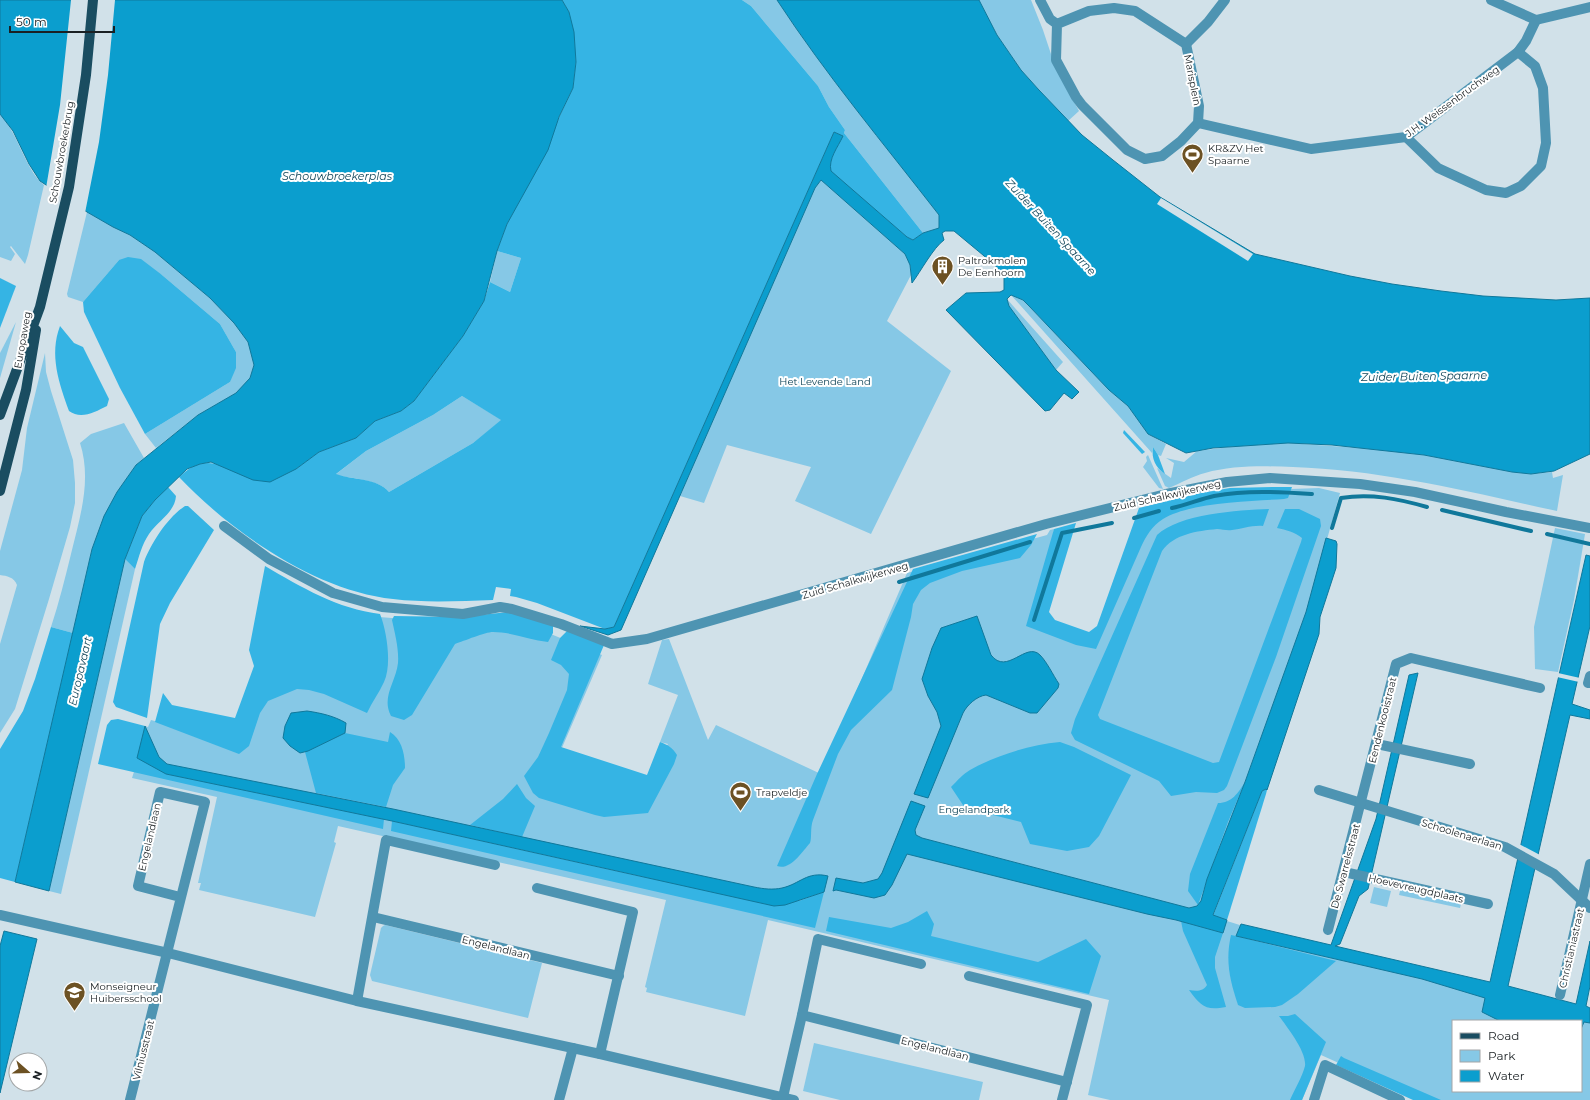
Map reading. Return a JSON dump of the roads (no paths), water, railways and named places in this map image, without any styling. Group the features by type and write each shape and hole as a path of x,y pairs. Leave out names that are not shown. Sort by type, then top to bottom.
{"main road":[{"name":"Schouwbroekerbrug","path":"41,303 69,187 86,75 93,0"},
{"name":"Europaweg","path":"0,415 41,303"},
{"name":"Europaweg","path":"0,491 26,390 41,303"}],"street":[{"path":"1040,0 1050,19 1057,24 1056,60 1076,97 1082,105 1127,150 1145,159 1162,156 1181,141 1198,123"},
{"path":"1186,44 1208,22 1225,0"},
{"path":"1490,0 1536,20 1590,7"},
{"name":"Marisplein","path":"1057,24 1088,11 1114,8 1135,11 1186,44 1199,106 1198,123"},
{"name":"J.H. Weissenbruchweg","path":"1198,123 1311,149 1406,137 1518,52 1526,41 1536,20"},
{"path":"1406,137 1438,168 1486,190 1506,193 1521,186 1540,166 1546,143 1543,88 1535,66 1518,52"},
{"name":"Zuid Schalkwijkerweg","path":"224,526 269,559 333,593 382,607 463,614 500,607 512,608 561,624 612,644 647,639 1046,524 1166,494 1227,482 1270,478 1360,484 1415,492 1506,512 1590,528"},
{"name":"Eendenkooistraat","path":"1366,804 1380,745 1396,664 1411,658 1540,688"},
{"path":"1590,676 1588,683 1590,683"},
{"path":"1380,745 1470,764"},
{"name":"Schoolenaerlaan","path":"1319,790 1505,847 1554,874 1590,908"},
{"name":"Engelandlaan","path":"168,953 180,897 205,802 160,792 138,886 180,897"},
{"name":"De Swarrelsstraat","path":"1328,930 1348,873 1366,804"},
{"path":"357,1001 386,840 495,866"},
{"name":"Christianiastraat","path":"1560,995 1590,864"},
{"name":"Hoevevreugdplaats","path":"1348,873 1488,904"},
{"path":"537,888 633,912 600,1054"},
{"path":"0,915 168,953 357,1001 600,1054 794,1100"},
{"name":"Engelandlaan","path":"373,917 619,976"},
{"path":"783,1097 818,939 920,964"},
{"name":"Vilniusstraat","path":"130,1100 168,953"},
{"path":"970,976 1087,1005 1068,1082 1062,1100"},
{"name":"Engelandlaan","path":"802,1015 1068,1082"},
{"path":"559,1100 573,1048"},
{"path":"1314,1100 1326,1065 1400,1100"}],"water":[{"name":"Schouwbroekerplas","path":"0,0 562,0 569,12 574,32 576,62 573,88 559,117 548,150 507,224 497,251 484,301 463,336 414,401 401,411 375,421 356,438 319,452 296,469 270,482 253,480 211,462 187,469 155,500 142,516 125,559 49,891 15,882 92,549 104,516 117,492 136,465 198,415 236,393 250,378 254,365 248,342 234,323 210,298 155,252 130,235 87,212 40,181 29,164 13,131 0,114"},
{"name":"Zuider Buiten Spaarne","path":"777,0 979,0 997,35 1021,70 1082,135 1160,197 1255,254 1350,276 1441,291 1483,296 1556,300 1590,298 1590,454 1554,471 1531,474 1512,472 1424,455 1332,445 1288,443 1213,448 1186,453 1148,434 1128,406 1109,390 1023,300 1011,295 1007,299 1009,306 1056,370 1079,392 1072,399 1064,393 1050,410 1045,411 946,310 966,293 1000,292 1004,290 1004,277 995,265 954,231 945,231 942,233 944,240 931,254 912,283 910,265 905,254 821,180 815,188 621,630 608,635 580,626 605,629 614,627 834,132 843,136 832,158 830,167 831,171 907,237 913,240 923,233 939,228 939,215 835,82"},
{"path":"1326,538 1336,541 1337,544 1336,568 1320,617 1319,634 1267,790 1262,791 1213,915 1227,920 1223,933 1176,920 907,854 892,885 885,895 874,898 836,890 833,891 836,878 863,883 878,879 882,873 911,801 925,806 915,830 916,835 922,838 1189,908 1197,906 1201,901 1207,879 1245,782 1306,612"},
{"path":"1586,555 1590,556 1590,626 1572,704 1590,710 1590,719 1570,715 1508,986 1576,1004 1590,941 1590,986 1586,1006 1590,1008 1590,1023 1584,1022 1582,1027 1582,1020 1498,1020 1482,1012 1485,998 1422,979 1236,936 1241,924 1331,945 1376,819 1409,675 1418,673 1368,889 1359,896 1340,944 1335,946 1490,982"},
{"path":"977,616 991,655 997,660 1003,662 1010,661 1029,652 1035,652 1043,658 1048,665 1059,684 1058,688 1037,713 1030,713 986,695 973,701 963,713 928,798 914,794 941,726 937,712 928,696 922,679 932,648 941,628"},
{"path":"307,711 337,718 346,723 345,733 308,751 300,753 290,746 283,738 285,726 291,713"},
{"path":"145,726 159,757 167,764 393,809 758,888 779,889 814,875 828,876 824,892 785,905 774,906 392,821 166,774 137,758"},
{"path":"4,931 37,939 10,1052 8,1052 8,1060 0,1093 0,946"}],"waterway":[{"path":"1172,508 1226,494 1251,492 1312,494"},
{"path":"1332,528 1341,498 1363,496 1385,498 1427,507"},
{"path":"1442,510 1531,531"},
{"path":"1134,518 1159,511"},
{"path":"1034,620 1062,533 1112,523"},
{"path":"1547,534 1590,544"},
{"path":"899,582 1030,542"}],"place":[{"name":"KR&ZV Het Spaarne","path":"1193,174"},
{"name":"Paltrokmolen De Eenhoorn","path":"943,286"},
{"name":"Trapveldje","path":"741,812"},
{"name":"Monseigneur Huibersschool","path":"74,1012"}],"park label":[{"name":"Het Levende Land","path":"825,381"},
{"name":"Engelandpark","path":"974,809"}],"water label":[{"name":"Europavaart","path":"80,671"}]}
